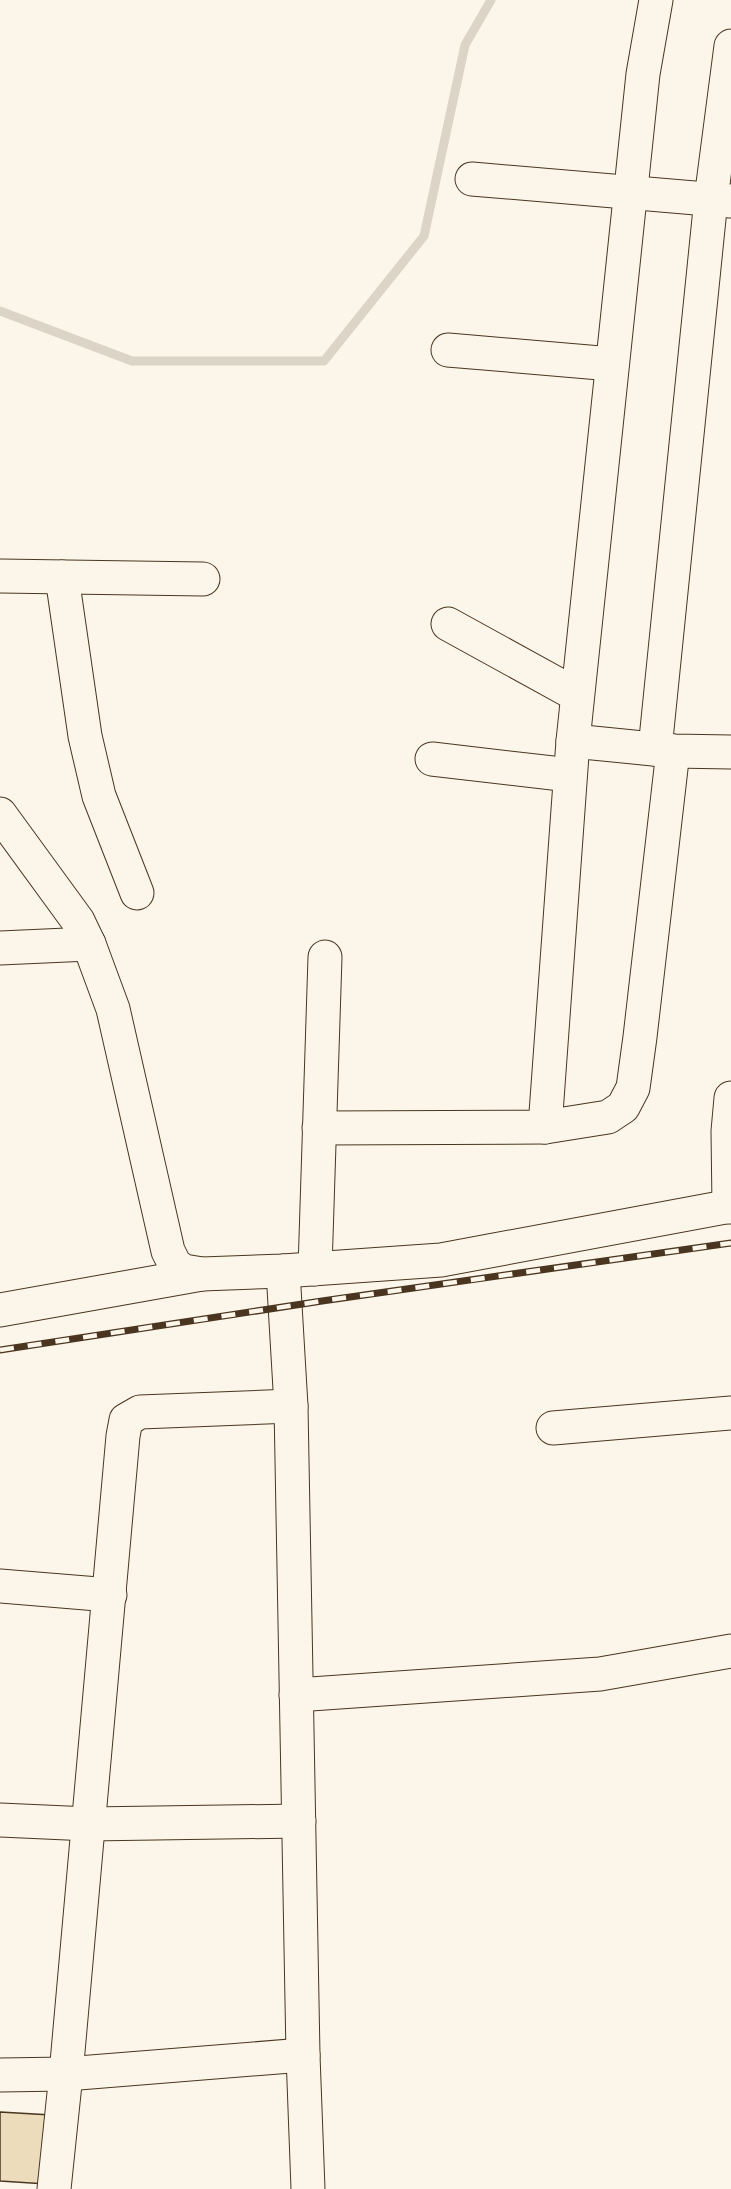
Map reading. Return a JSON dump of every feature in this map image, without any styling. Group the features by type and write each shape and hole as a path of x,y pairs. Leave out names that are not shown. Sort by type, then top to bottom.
{"street":[{"path":"545,1127 577,695 643,74 656,0"},
{"path":"319,1128 545,1127 608,1117 623,1107 633,1088 664,750 721,200 731,46"},
{"path":"471,179 721,200"},
{"path":"447,350 612,364"},
{"path":"0,576 203,579"},
{"path":"63,577 85,736 99,796 137,893"},
{"path":"447,624 577,695"},
{"path":"573,741 664,750 731,752"},
{"path":"432,759 570,775"},
{"path":"0,814 78,921 89,944 113,1009 168,1251 175,1265 184,1271 202,1274"},
{"path":"0,948 89,944"},
{"path":"308,2189 303,2055 291,1406 299,1270 319,1128 325,957"},
{"path":"0,1310 202,1274 441,1260 730,1206 728,1131 731,1098"},
{"path":"54,2189 126,1420 140,1412 291,1406"},
{"path":"553,1428 731,1413"},
{"path":"0,1586 110,1595"},
{"path":"296,1695 600,1674 731,1651"},
{"path":"0,1820 89,1824 299,1821"},
{"path":"0,2075 66,2074 303,2055"}],"building":[{"path":"0,2112 51,2115 46,2184 0,2181"}],"waterway":[{"path":"0,311 132,361 324,361 424,236 465,45 491,0"}],"railway":[{"path":"0,1350 322,1301 731,1243"}]}
